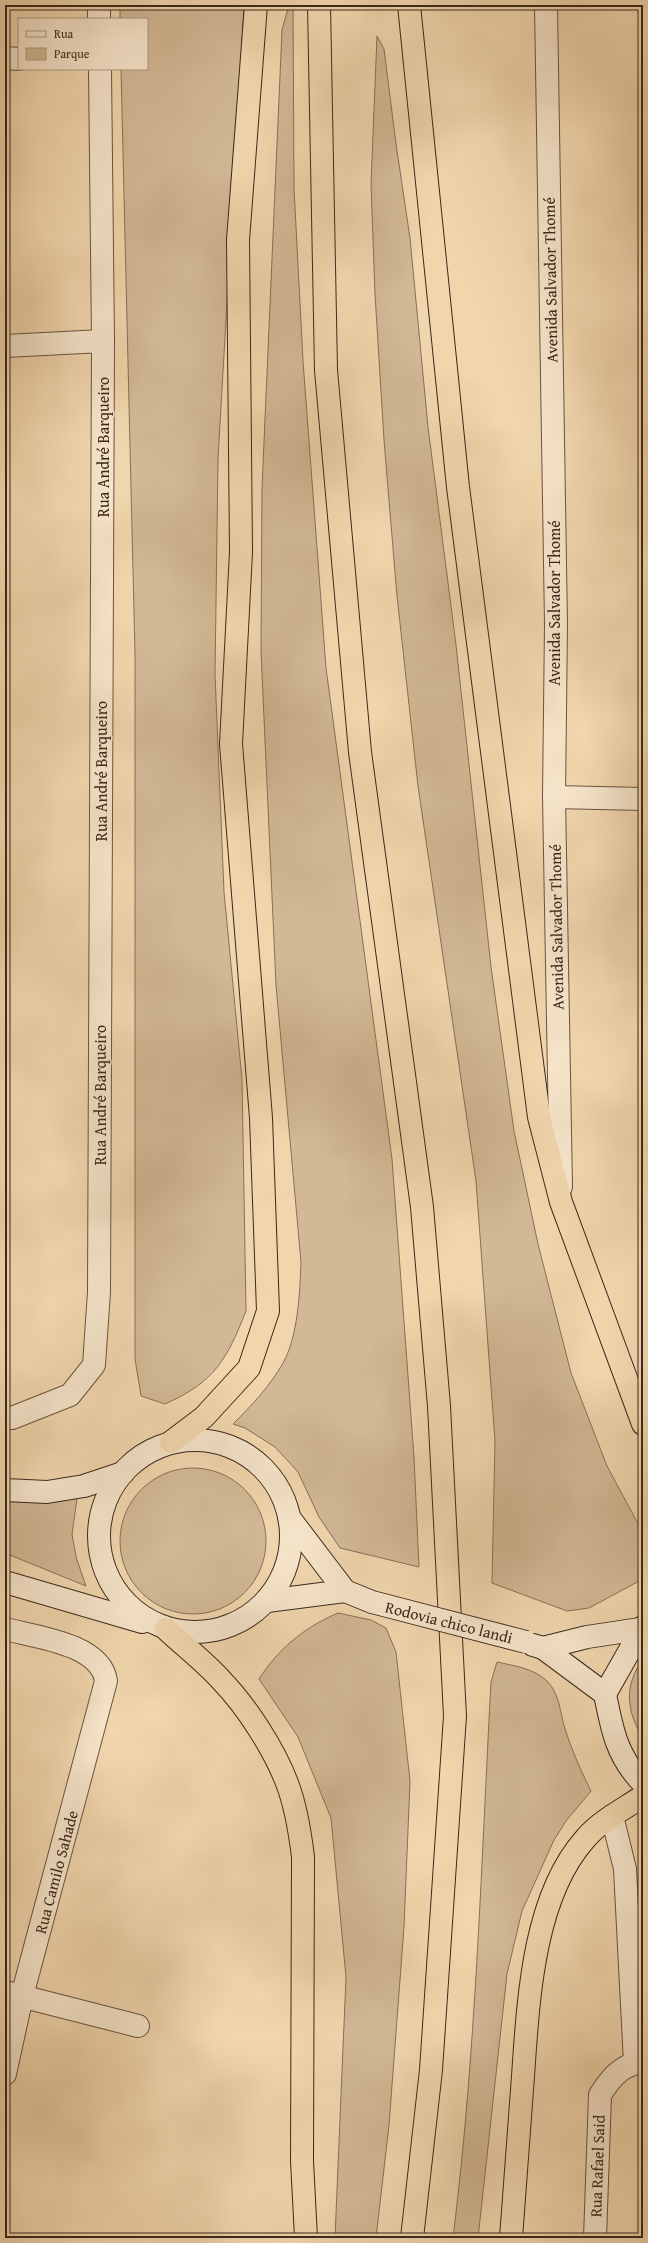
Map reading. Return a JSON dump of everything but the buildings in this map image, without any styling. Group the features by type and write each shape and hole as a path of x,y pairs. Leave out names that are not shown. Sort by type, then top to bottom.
{"highway":[{"path":"171,1442 204,1417 249,1368 268,1311 261,1118 231,744 241,552 238,240 256,5"},
{"path":"319,5 326,370 360,752 422,1207 439,1406 455,1716 431,2070 412,2238"},
{"path":"409,5 458,495 539,1117 561,1202 643,1424"},
{"path":"166,1629 222,1681 247,1713 266,1743 287,1783 298,1820 303,1857 302,2161 306,2238"},
{"path":"511,2238 526,2034 534,1962 548,1907 566,1866 585,1838 612,1816 643,1796"}],"street":[{"path":"99,5 99,18"},
{"name":"Avenida Salvador Thomé","path":"546,5 556,624 554,797 561,1202"},
{"path":"5,58 18,59"},
{"name":"Rua André Barqueiro","path":"5,1418 12,1418 70,1395 94,1365 99,1284 103,341 100,70"},
{"path":"5,346 103,341"},
{"path":"554,797 643,799"},
{"path":"5,1582 166,1629 210,1632 236,1624 267,1601 287,1568 292,1544 291,1520 281,1489 261,1464 234,1447 203,1439 171,1442 154,1448 116,1480 101,1510 98,1542 105,1574 123,1602 166,1629"},
{"path":"5,1490 48,1492 84,1486 124,1473"},
{"path":"267,1601 345,1591 291,1520"},
{"name":"Rodovia chico landi","path":"345,1591 372,1602 535,1645"},
{"path":"535,1645 641,1628"},
{"path":"641,1628 605,1694 616,1744 630,1770 643,1783"},
{"name":"Rua Camilo Sahade","path":"5,1629 74,1647 89,1654 105,1671 106,1681 103,1698 14,1994 5,2074"},
{"path":"535,1645 605,1694"},
{"path":"612,1816 625,1869 639,2063"},
{"path":"14,1994 138,2026"},
{"name":"Rua Rafael Said","path":"595,2238 600,2095 607,2082 620,2071 639,2063"}],"green space":[{"path":"120,5 244,5 218,459 215,674 224,892 242,1079 246,1311 225,1356 208,1378 182,1396 165,1404 141,1396 135,1359 135,655 121,70 148,70 148,18 120,18"},
{"path":"289,5 293,5 294,188 303,361 326,668 392,1159 414,1457 419,1567 340,1548 319,1517 298,1472 275,1447 245,1428 233,1424 266,1387 278,1371 288,1352 295,1327 301,1274 276,985 261,651 262,488 282,30"},
{"path":"377,36 384,49 410,238 428,427 456,645 491,967 514,1131 538,1244 571,1373 607,1466 643,1533 643,1579 589,1608 567,1611 492,1583 495,1441 476,1181 418,786 397,596 384,440 375,294 371,184"},
{"path":"186,1468 200,1468 228,1476 245,1489 258,1506 261,1513 265,1527 265,1555 261,1569 254,1582 245,1593 228,1606 221,1609 200,1614 186,1614 158,1606 141,1593 136,1587 125,1569 120,1548 120,1534 128,1506 141,1489 147,1484 165,1473"},
{"path":"5,1499 77,1499 72,1534 76,1557 86,1586 5,1553"},
{"path":"338,1613 371,1620 386,1628 396,1652 410,1781 404,1927 389,2125 376,2238 335,2238 346,1977 331,1818 298,1737 259,1679 284,1648 304,1632"},
{"path":"643,1659 643,1738 633,1718 630,1688 637,1669"},
{"path":"497,1662 530,1670 542,1677 551,1686 555,1692 571,1745 591,1791 566,1821 554,1840 522,1911 507,1974 478,2238 453,2238 467,2100 477,1961 491,1682"}]}
